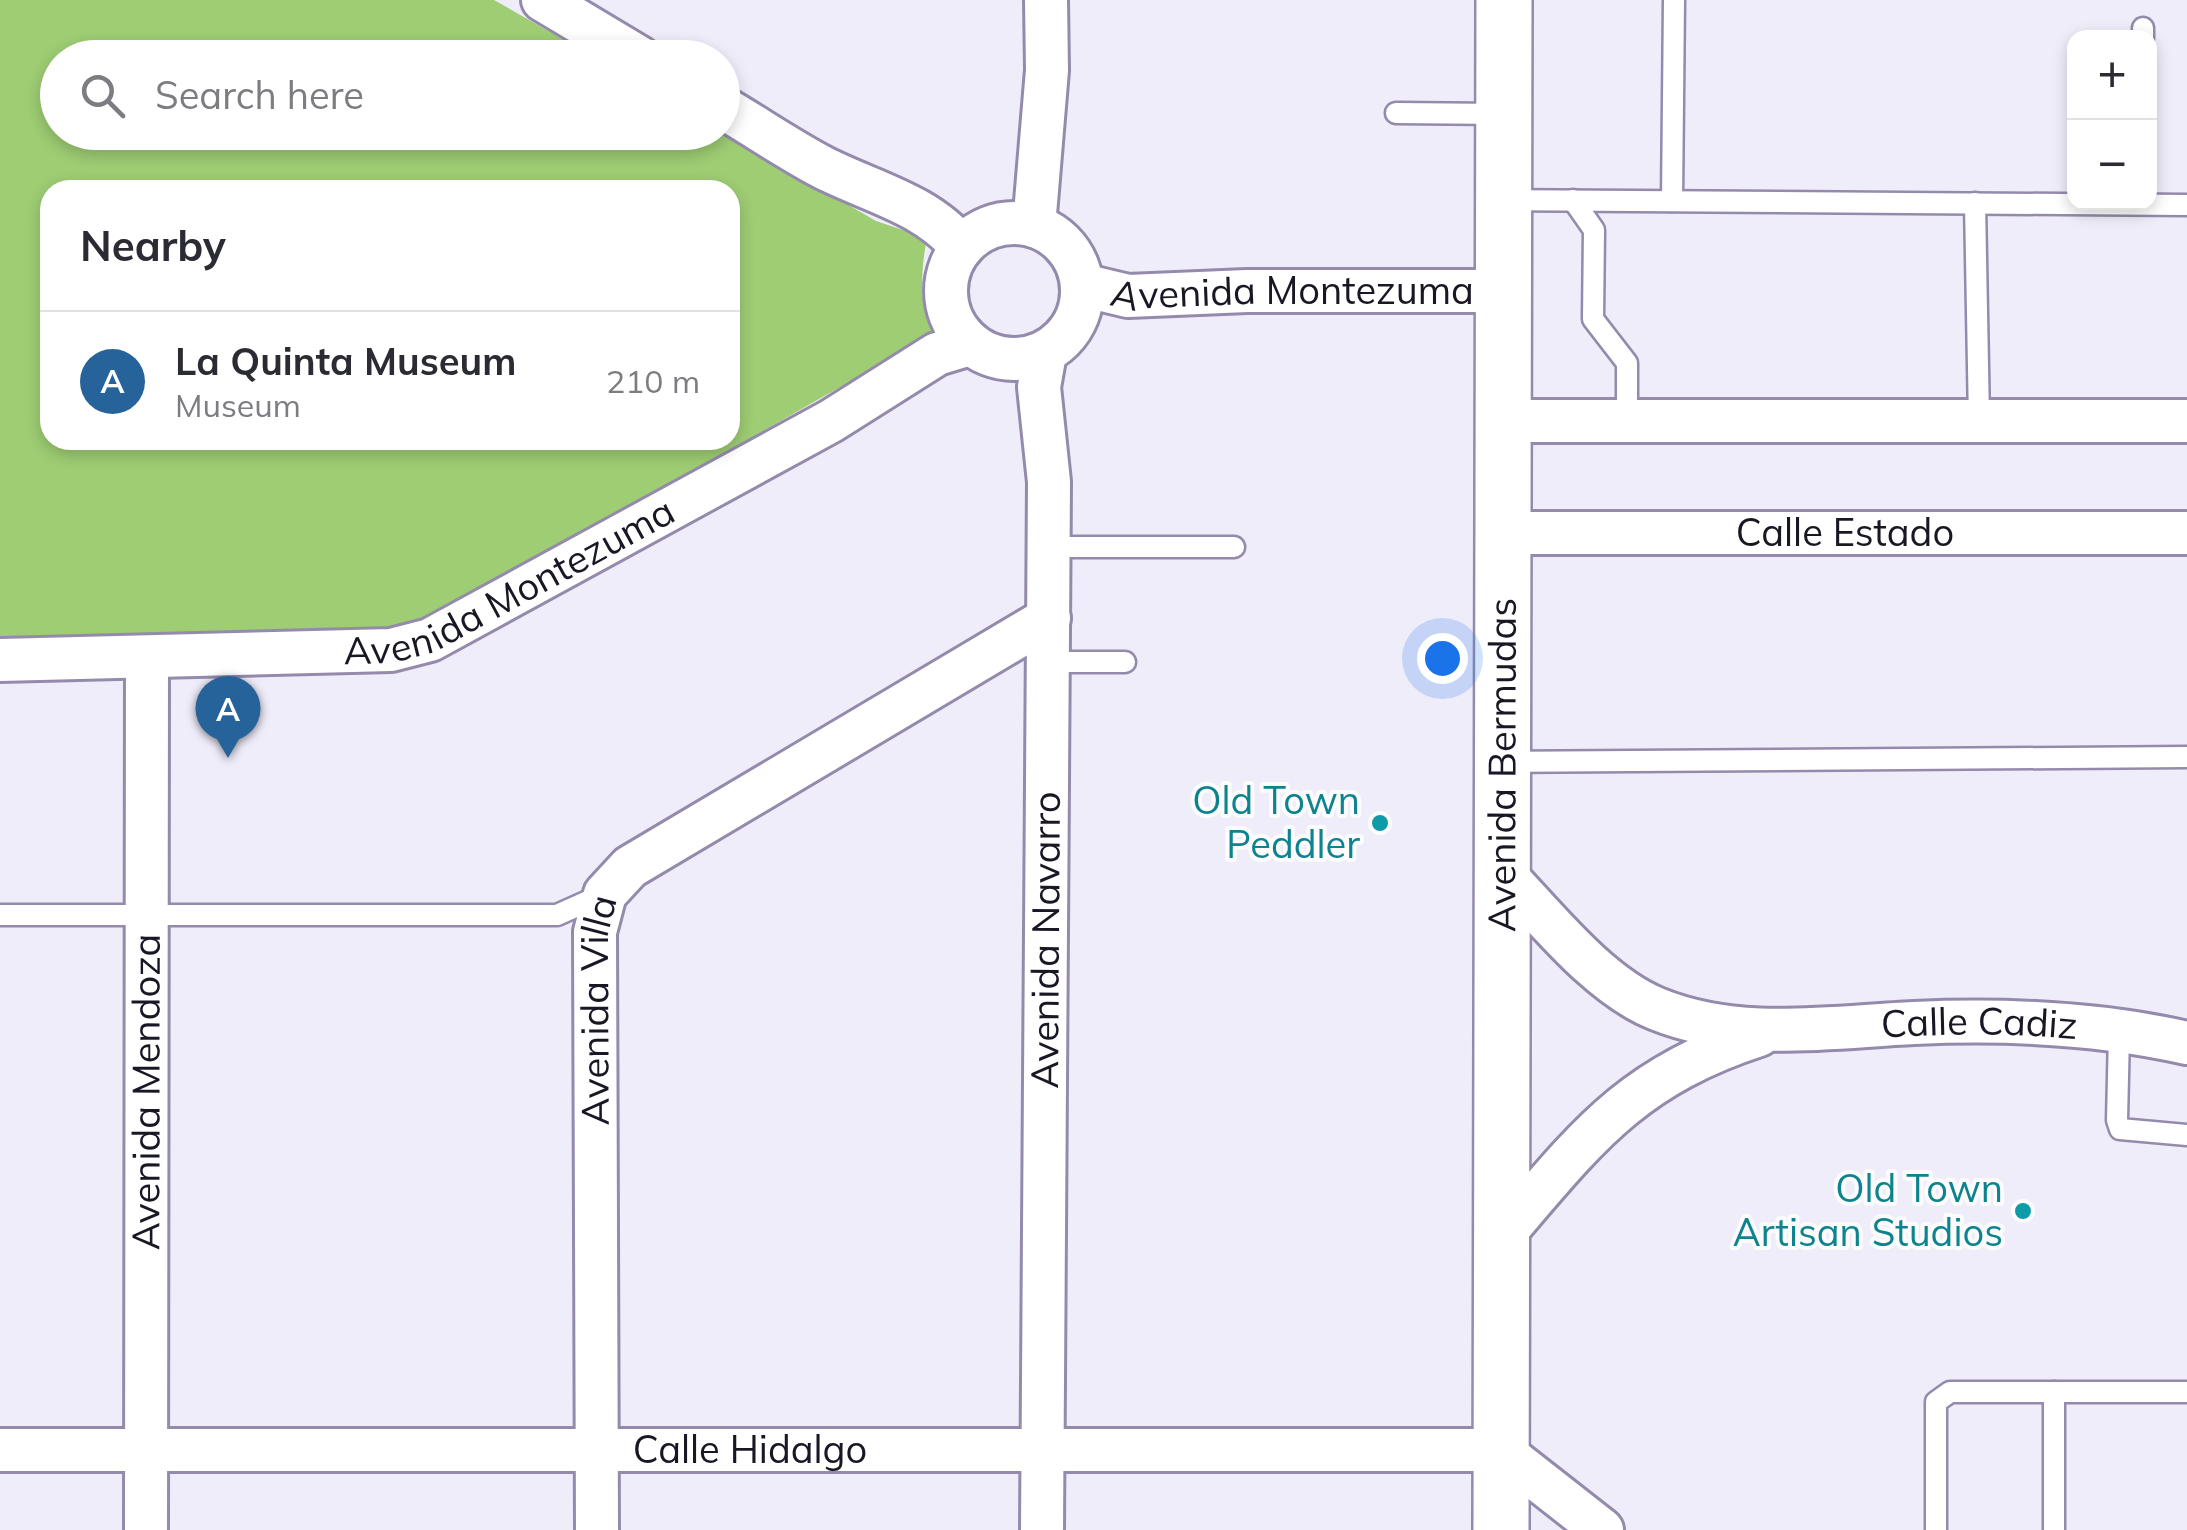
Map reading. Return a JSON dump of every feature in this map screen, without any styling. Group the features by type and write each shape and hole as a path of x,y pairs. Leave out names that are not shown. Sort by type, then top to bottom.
{"street":[{"path":"544,0 610,40"},
{"path":"1034,226 1047,70 1046,0"},
{"name":"Avenida Bermudas","path":"1501,1530 1504,0"},
{"path":"740,118 822,167 900,201 948,231 961,247"},
{"path":"1008,223 1034,226 1058,238 1075,259 1082,285 1080,312 1066,336 1046,352 1020,360 993,357 970,344 953,324 945,298 948,271 961,247 982,230 1008,223"},
{"name":"Avenida Montezuma","path":"1082,285 1128,296 1246,291 1504,291"},
{"name":"Avenida Montezuma","path":"0,660 392,650 430,640 831,420 937,354 970,344"},
{"name":"Avenida Navarro","path":"1042,1530 1048,482 1039,386 1046,352"},
{"path":"1503,420 2187,420"},
{"name":"Calle Estado","path":"1503,533 2187,533"},
{"name":"Avenida Villa","path":"597,1530 595,932 605,894 630,867 1048,618"},
{"name":"Avenida Mendoza","path":"146,657 146,1530"},
{"name":"Calle Cadiz","path":"1503,874 1588,961 1654,1008 1704,1023 1772,1031 2007,1022 2187,1043"},
{"name":"Calle Cadiz","path":"1502,1238 1588,1136 1629,1099 1710,1051 1772,1031"},
{"name":"Calle Hidalgo","path":"0,1450 1500,1450"},
{"path":"1500,1450 1602,1530"}],"lane":[{"path":"1672,201 1674,0"},
{"path":"1396,112 1504,114"},
{"path":"1504,200 2067,204"},
{"path":"1573,200 1594,230 1593,318 1627,363 1627,420"},
{"path":"1975,203 1979,420"},
{"path":"2157,204 2187,205"},
{"path":"1048,546 1234,546"},
{"path":"1048,662 1125,662"},
{"path":"1503,762 2187,757"},
{"path":"0,915 557,915 605,894"},
{"path":"2119,1033 2120,1129 2187,1135"},
{"path":"1936,1530 1936,1402 1950,1392 2187,1392"},
{"path":"2054,1392 2054,1530"}],"green space":[{"path":"0,0 494,0 564,40 40,40 40,150 740,150 740,142 876,221 927,238 922,286 933,334 740,444 740,180 40,180 40,450 730,450 467,600 405,630 331,637 0,638"}],"place":[{"name":"La Quinta Museum","path":"228,758"},
{"name":"Old Town Peddler","path":"1380,823"},
{"name":"Old Town Artisan Studios","path":"2023,1211"}]}
